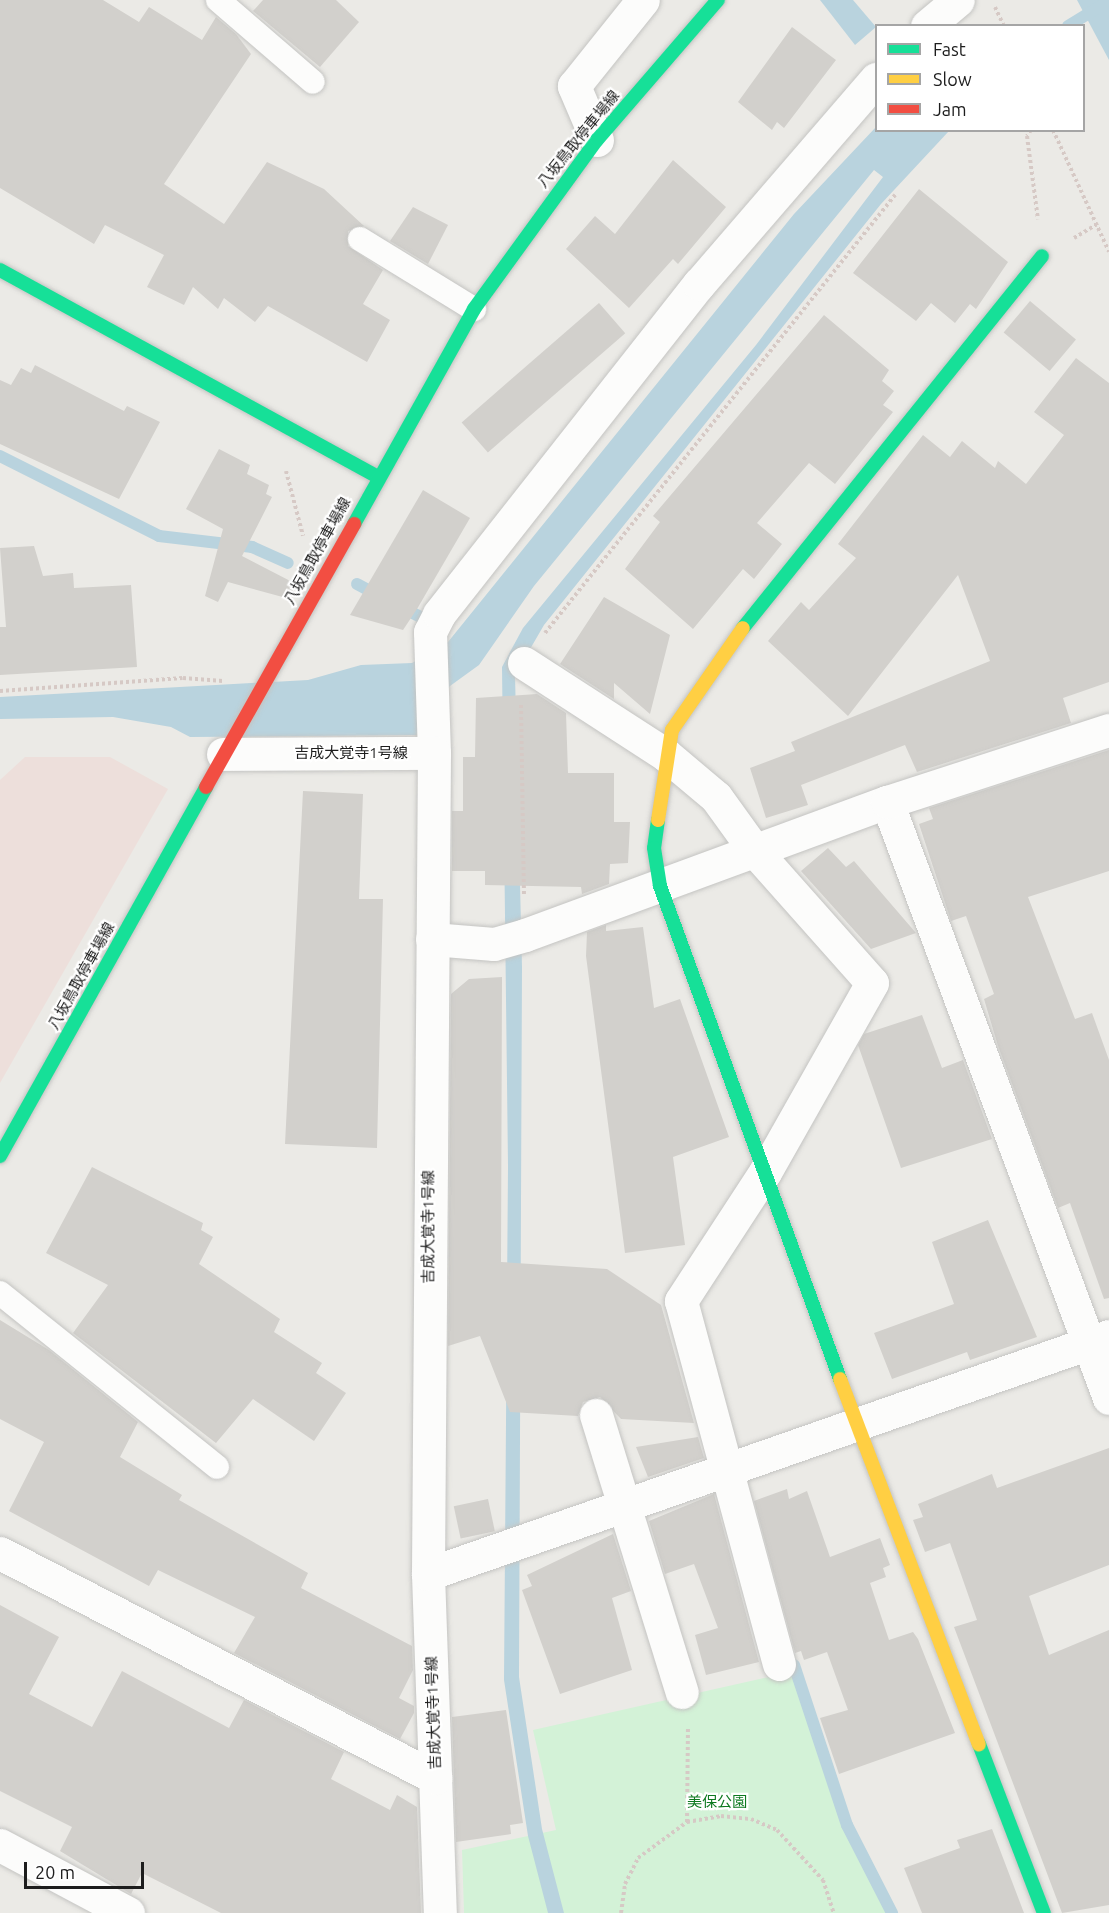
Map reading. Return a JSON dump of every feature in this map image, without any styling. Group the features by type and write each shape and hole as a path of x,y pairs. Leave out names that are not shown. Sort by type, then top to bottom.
{"street":[{"path":"597,140 574,86 643,0"},
{"name":"八坂鳥取停車場線","path":"0,1156 264,680 474,309 597,140 718,0"},
{"path":"929,24 958,0"},
{"path":"434,753 430,632 439,614 699,284 875,80"},
{"path":"1042,256 714,665 672,730 666,755 654,848 660,886 855,1424 1044,1913"},
{"path":"0,270 378,477"},
{"path":"525,663 666,755 716,797 755,851 872,984 765,1172 681,1301 729,1469 779,1664"},
{"path":"432,939 494,944 525,935 886,802 1109,730"},
{"name":"吉成大覚寺1号線","path":"228,745 434,753 428,1574 440,1913"},
{"path":"886,802 1099,1340 1109,1398"},
{"path":"428,1574 1099,1340"},
{"path":"596,1415 626,1505 682,1692"},
{"path":"0,1553 435,1778"},
{"path":"0,1845 129,1913"}],"lane":[{"path":"218,0 313,82"},
{"path":"360,239 474,309"},
{"path":"0,1293 217,1467"}],"path":[{"path":"992,0 1003,24"},
{"path":"1030,132 1027,136 1042,256"},
{"path":"1054,132 1109,252"},
{"path":"525,935 525,663 895,195"},
{"path":"280,462 290,477 304,546"},
{"path":"0,691 264,680"},
{"path":"682,1692 691,1747 687,1822"},
{"path":"621,1913 625,1884 638,1858 687,1822 721,1816 777,1830 823,1880 834,1913"}],"shaded area":[{"path":"25,757 110,757 168,789 0,1083 0,780"}],"green space":[{"name":"美保公園","path":"791,1672 844,1828 886,1913 464,1913 462,1850 556,1830 533,1730"}],"water":[{"path":"820,0 853,0 875,26 855,45"},
{"path":"1077,0 1109,0 1109,60 1094,32"},
{"path":"875,128 875,132 948,132 881,204 544,625 515,675 522,967 519,1677 542,1829 564,1913 548,1913 528,1836 504,1680 508,1166 502,667 523,628 756,345 883,177 874,170 534,586 479,665 450,686 417,735 190,737 171,727 113,717 0,719 0,697 308,680 361,665 412,663 448,642 794,214"}],"building":[{"path":"0,0 103,0 139,22 149,7 202,40 216,17 236,34 251,54 164,184 224,224 267,162 324,189 364,226 348,231 348,246 383,270 363,304 390,320 367,362 268,306 255,322 224,298 218,309 193,287 184,305 147,287 164,255 105,225 94,244 0,188"},
{"path":"263,0 336,0 359,22 320,67 253,11"},
{"path":"792,27 836,60 784,128 777,122 772,130 738,102"},
{"path":"673,160 726,207 678,264 673,259 629,308 566,249 595,216 615,234"},
{"path":"919,189 1008,262 976,309 970,304 955,323 931,303 916,321 853,273"},
{"path":"413,207 448,225 428,264 390,241"},
{"path":"1030,301 1076,340 1050,371 1004,332"},
{"path":"599,303 625,333 488,453 462,422"},
{"path":"824,315 889,370 882,381 894,391 883,405 893,412 835,484 809,463 757,523 782,544 754,579 743,569 693,629 625,569 660,522 653,516"},
{"path":"1076,358 1109,383 1109,682 1063,698 1071,723 917,772 905,745 801,785 808,805 766,818 750,768 795,751 791,742 990,661 958,575 848,716 768,641 801,602 809,610 856,558 838,544 923,435 950,457 962,441 995,468 998,461 1026,484 1064,435 1034,412"},
{"path":"35,365 124,411 127,406 160,422 119,499 0,444 0,380 11,385 21,368 31,373"},
{"path":"219,449 250,465 247,474 269,485 266,494 272,497 242,556 298,585 290,599 228,582 218,602 205,596 223,529 186,509"},
{"path":"423,490 470,518 417,609 403,630 350,615"},
{"path":"34,546 43,576 73,573 74,588 131,585 137,667 0,675 0,627 6,627 0,548"},
{"path":"604,597 670,635 650,714 614,683 614,699 560,664"},
{"path":"537,694 566,713 568,773 614,773 614,822 630,822 628,863 610,864 609,884 582,894 581,887 485,885 485,871 452,871 452,811 463,811 463,757 475,757 476,698"},
{"path":"1109,750 1109,871 1028,897 1075,1019 1092,1013 1109,1060 1109,1298 1104,1299 1070,1203 1058,1208 998,1046 984,999 994,994 966,916 951,921 919,824 933,819 929,808"},
{"path":"303,791 363,794 359,899 383,899 377,1148 285,1144"},
{"path":"828,848 846,867 854,861 916,933 871,949 801,871"},
{"path":"606,925 606,931 643,927 654,1008 680,999 729,1137 673,1157 685,1245 625,1253 586,956 587,932"},
{"path":"502,977 501,1262 607,1269 661,1305 694,1423 621,1419 600,1397 583,1402 578,1416 510,1412 480,1336 448,1346 451,994 469,979"},
{"path":"922,1015 942,1068 963,1060 992,1139 901,1168 858,1045 864,1034"},
{"path":"92,1167 203,1223 201,1230 213,1237 199,1264 280,1319 274,1332 322,1363 316,1373 346,1393 314,1441 253,1399 216,1443 73,1333 108,1285 46,1253"},
{"path":"988,1220 1037,1337 970,1360 967,1352 892,1379 874,1333 954,1304 932,1242"},
{"path":"0,1320 49,1350 138,1422 120,1457 182,1495 179,1500 308,1573 301,1588 412,1646 413,1670 399,1698 414,1706 414,1713 400,1739 234,1653 255,1617 158,1570 149,1586 9,1511 44,1442 0,1419"},
{"path":"698,1437 704,1458 648,1477 636,1447"},
{"path":"1109,1448 1109,1565 1029,1596 1049,1655 1109,1630 1109,1905 1062,1913 954,1627 977,1620 950,1543 925,1552 913,1520 923,1517 918,1504 992,1474 997,1488"},
{"path":"787,1489 789,1499 807,1491 830,1557 880,1538 890,1565 883,1568 886,1577 870,1583 889,1640 913,1632 918,1639 955,1733 839,1774 820,1718 848,1710 827,1652 804,1660 801,1651 795,1653 754,1501"},
{"path":"714,1494 759,1662 706,1675 695,1635 718,1628 694,1564 665,1574 649,1521"},
{"path":"488,1499 495,1531 461,1539 454,1506"},
{"path":"613,1534 631,1591 612,1598 632,1670 560,1694 522,1590 532,1586 527,1575"},
{"path":"0,1605 59,1637 29,1694 92,1727 122,1671 229,1728 244,1700 344,1752 331,1779 390,1810 397,1795 417,1807 421,1913 221,1913 142,1873 131,1894 60,1851 72,1827 0,1791"},
{"path":"506,1710 523,1823 510,1825 511,1834 456,1842 452,1717"},
{"path":"992,1829 1024,1913 922,1913 904,1868 960,1848 957,1840"}],"waterway":[{"path":"1071,24 1109,1"},
{"path":"0,456 159,536 252,547 288,563"},
{"path":"357,584 380,596"},
{"path":"401,607 419,616"},
{"path":"794,1665 847,1825 892,1913"}],"traffic: fast":[{"path":"354,524 474,309 597,140 718,0"},
{"path":"743,628 1042,256"},
{"path":"0,270 378,477"},
{"path":"0,1156 206,787"},
{"path":"658,820 654,848 660,886 840,1379"},
{"path":"979,1744 1044,1913"}],"traffic: slow":[{"path":"658,820 672,730 743,628"},
{"path":"840,1379 979,1744"}],"traffic: jam":[{"path":"206,787 354,524"}]}
